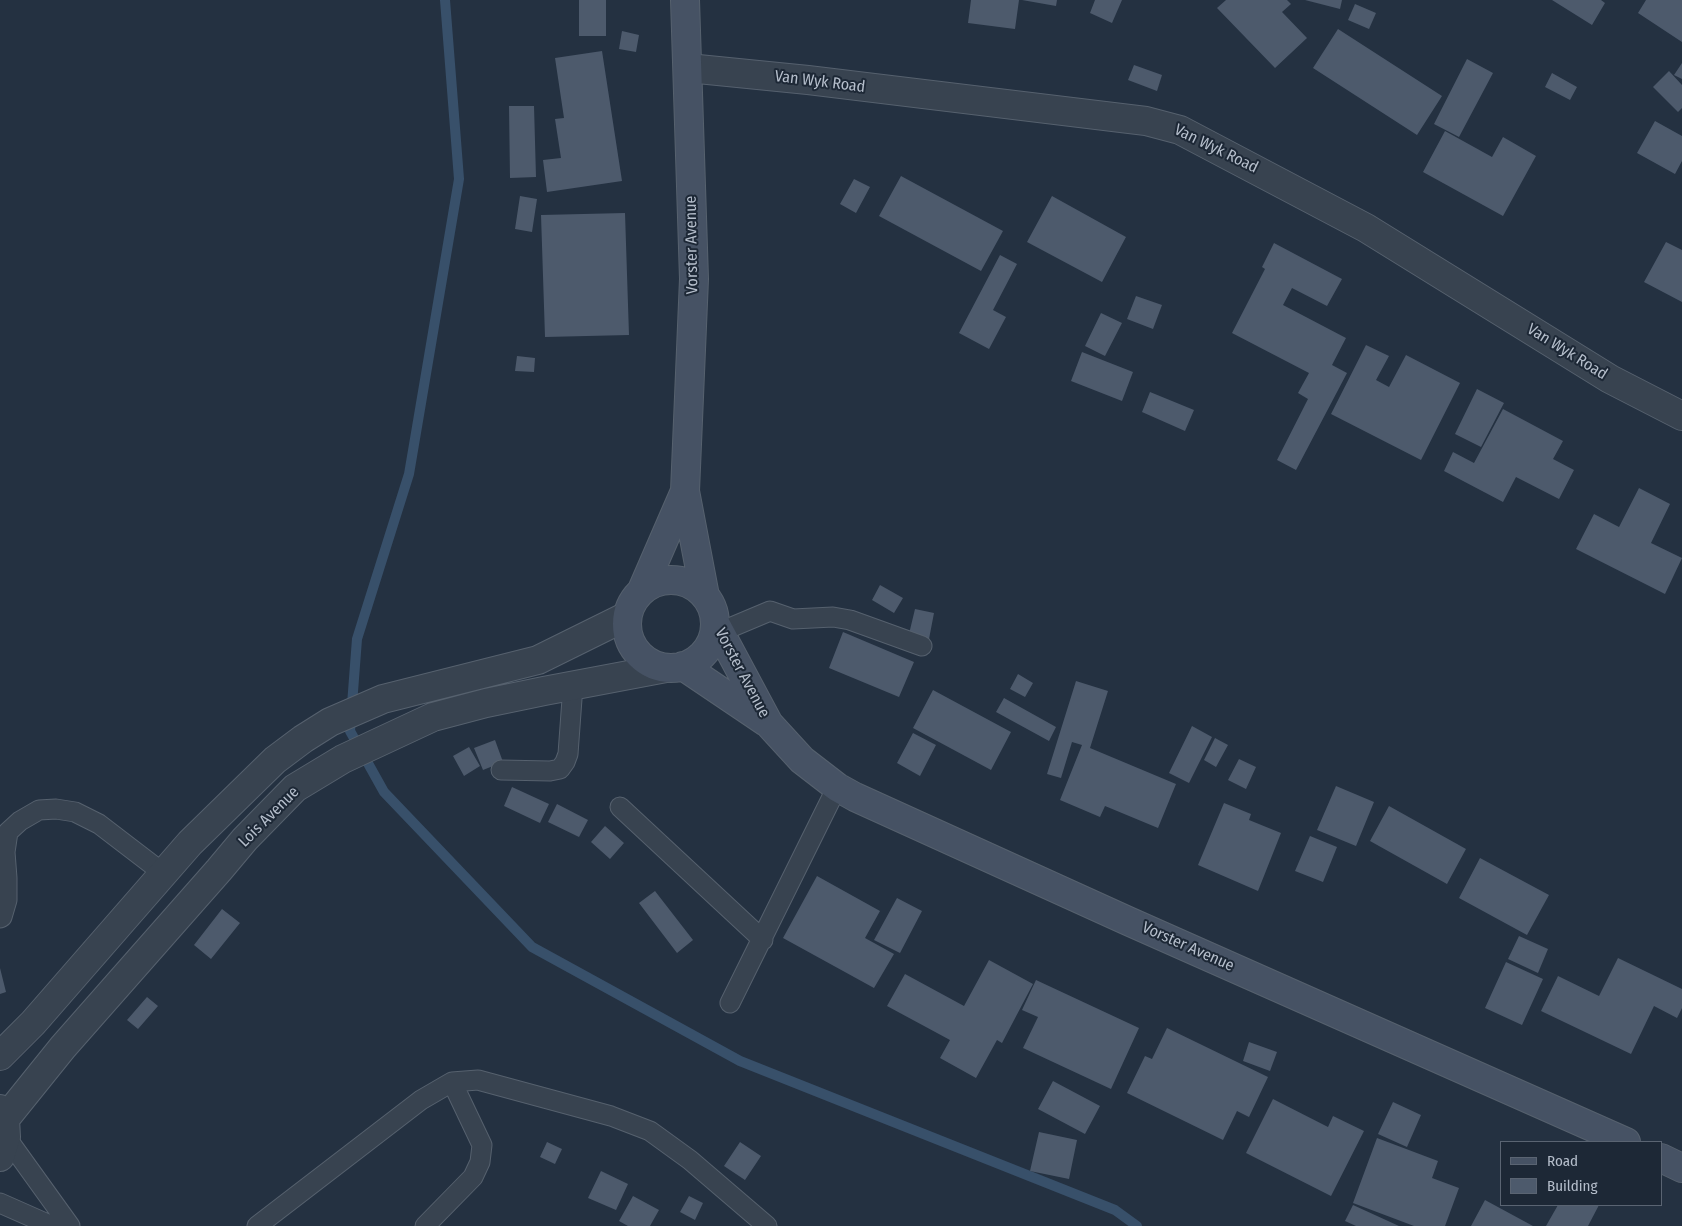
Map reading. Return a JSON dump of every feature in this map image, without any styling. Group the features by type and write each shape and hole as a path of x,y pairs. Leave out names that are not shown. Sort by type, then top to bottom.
{"main road":[{"name":"Vorster Avenue","path":"685,0 694,279 685,490 705,596 710,604 718,627 770,724 802,760 837,787 855,797 1624,1141"},
{"name":"Vorster Avenue","path":"685,490 642,590 632,602 627,616 629,639 635,650 650,663 675,667 770,724"},
{"path":"642,590 658,582 676,580 688,583 705,596"},
{"name":"Vorster Avenue","path":"675,667 694,661 704,654 718,627"},
{"path":"1662,1158 1682,1168"}],"street":[{"name":"Van Wyk Road","path":"688,68 808,80 1164,124 1180,130 1366,228 1610,379 1682,416"},
{"path":"0,1056 33,1023 190,843 275,760 302,739 330,722 383,699 538,660 627,616"},
{"name":"Lois Avenue","path":"3,1131 64,1048 245,839 295,788 343,759 433,717 486,703 573,685 675,667"}],"lane":[{"path":"718,627 770,611 793,619 833,617 850,620 922,646"},
{"path":"501,770 550,771 560,769 568,754 573,685"},
{"path":"730,1003 763,940 837,787"},
{"path":"620,807 763,940"},
{"path":"0,918 2,917 7,900 5,852 8,832 20,820 39,810 56,809 75,812 99,824 163,873"},
{"path":"257,1226 421,1100 452,1082 478,1080 611,1116 650,1131 690,1160 767,1226"},
{"path":"425,1226 473,1177 480,1162 482,1145 452,1082"},
{"path":"3,1131 70,1226"},
{"path":"0,1202 52,1226"}],"building":[{"path":"579,0 606,0 606,36 579,36"},
{"path":"971,0 1019,0 1015,29 968,23"},
{"path":"1022,0 1057,0 1056,6"},
{"path":"1095,0 1122,0 1112,23 1090,13"},
{"path":"1226,0 1287,0 1291,4 1282,12 1307,38 1275,68 1217,8"},
{"path":"1305,0 1342,0 1340,9"},
{"path":"1552,0 1601,0 1605,3 1592,25"},
{"path":"1646,0 1682,0 1682,42 1638,13"},
{"path":"1355,4 1376,13 1369,29 1348,20"},
{"path":"1338,29 1442,96 1417,135 1313,68"},
{"path":"622,31 639,35 636,52 619,49"},
{"path":"602,51 622,181 547,192 543,160 561,158 555,119 564,118 555,58"},
{"path":"1467,59 1493,73 1459,137 1434,124"},
{"path":"1682,63 1682,79 1674,75"},
{"path":"1134,65 1162,75 1157,91 1128,80"},
{"path":"1669,71 1682,85 1682,108 1678,112 1653,87"},
{"path":"1552,73 1577,87 1570,100 1545,87"},
{"path":"509,106 534,106 536,177 510,178"},
{"path":"1655,121 1682,136 1682,161 1675,174 1637,153"},
{"path":"1445,131 1492,157 1503,137 1536,156 1503,216 1423,172"},
{"path":"901,176 1003,231 981,271 879,216"},
{"path":"854,179 870,187 856,213 840,204"},
{"path":"520,196 537,199 532,232 515,229"},
{"path":"1052,196 1126,237 1102,282 1027,242"},
{"path":"625,213 629,335 545,337 541,215"},
{"path":"1666,242 1682,250 1682,302 1644,282"},
{"path":"1274,243 1342,279 1327,306 1292,288 1283,305 1346,338 1332,365 1347,373 1296,470 1277,460 1308,399 1298,393 1309,373 1232,333 1265,269 1262,267"},
{"path":"1000,255 1017,264 993,310 1006,317 989,349 959,333"},
{"path":"1136,296 1162,305 1153,329 1127,319"},
{"path":"1101,313 1122,323 1105,356 1085,346"},
{"path":"1366,345 1389,356 1376,380 1389,387 1406,355 1460,383 1421,460 1331,414"},
{"path":"1082,352 1133,372 1122,401 1071,381"},
{"path":"517,356 535,358 534,372 515,371"},
{"path":"1477,389 1504,403 1481,447 1455,434"},
{"path":"1150,392 1194,410 1185,431 1142,412"},
{"path":"1503,409 1563,441 1553,459 1574,470 1559,499 1516,477 1503,502 1444,471 1453,452 1474,463"},
{"path":"1639,488 1670,504 1651,543 1682,558 1665,594 1576,549 1594,514 1619,527"},
{"path":"880,585 903,598 894,613 872,600"},
{"path":"915,609 934,613 929,639 909,634"},
{"path":"843,632 914,662 899,697 829,668"},
{"path":"1018,674 1033,683 1025,697 1010,689"},
{"path":"1076,681 1108,691 1090,748 1176,784 1158,828 1105,806 1100,817 1060,800 1082,745 1072,742 1061,778 1047,774"},
{"path":"933,690 1011,732 991,770 913,728"},
{"path":"1004,698 1056,727 1049,741 996,712"},
{"path":"1192,726 1212,737 1189,783 1169,773"},
{"path":"913,733 936,745 920,776 897,763"},
{"path":"1215,738 1228,745 1216,767 1204,760"},
{"path":"495,740 503,762 483,770 474,748"},
{"path":"469,747 480,766 464,776 453,756"},
{"path":"1239,759 1256,767 1246,789 1228,780"},
{"path":"1336,786 1374,802 1356,846 1317,830"},
{"path":"512,787 549,804 540,823 504,806"},
{"path":"1224,803 1251,814 1249,820 1281,833 1258,891 1198,865"},
{"path":"557,804 588,820 579,837 548,822"},
{"path":"1389,806 1466,849 1447,884 1370,841"},
{"path":"605,826 624,843 610,859 591,842"},
{"path":"1310,836 1337,847 1323,882 1295,871"},
{"path":"1480,858 1549,895 1527,935 1459,898"},
{"path":"817,876 880,911 865,938 894,954 874,988 783,938"},
{"path":"655,891 693,940 677,953 639,903"},
{"path":"897,898 922,911 900,953 874,940"},
{"path":"222,909 240,923 211,959 194,945"},
{"path":"1519,936 1548,949 1538,973 1508,959"},
{"path":"1618,958 1682,989 1682,1008 1677,1018 1654,1006 1631,1054 1541,1011 1558,976 1599,996"},
{"path":"989,960 1033,984 1002,1043 997,1040 976,1078 940,1058 950,1040 887,1006 905,974 964,1006"},
{"path":"1506,962 1543,979 1522,1025 1485,1008"},
{"path":"0,968 6,992 0,994"},
{"path":"1036,980 1139,1028 1111,1089 1023,1048 1038,1017 1022,1010"},
{"path":"147,997 158,1006 138,1029 127,1020"},
{"path":"1167,1028 1268,1077 1249,1117 1237,1111 1223,1140 1127,1093 1145,1056 1152,1059"},
{"path":"1249,1042 1277,1052 1270,1071 1243,1061"},
{"path":"1053,1081 1100,1106 1085,1134 1038,1109"},
{"path":"1273,1099 1328,1127 1333,1116 1364,1131 1331,1196 1246,1153"},
{"path":"1393,1102 1421,1115 1407,1147 1378,1134"},
{"path":"1039,1132 1077,1140 1069,1179 1030,1171"},
{"path":"1377,1138 1438,1161 1432,1178 1459,1188 1445,1226 1414,1226 1353,1203"},
{"path":"547,1142 562,1149 555,1164 540,1157"},
{"path":"740,1142 761,1156 745,1180 724,1166"},
{"path":"601,1171 628,1184 616,1210 588,1198"},
{"path":"633,1196 659,1210 650,1226 628,1226 619,1221"},
{"path":"689,1196 703,1203 695,1220 680,1212"},
{"path":"1485,1200 1533,1226 1471,1226"},
{"path":"1353,1205 1399,1226 1356,1226 1345,1221"},
{"path":"1557,1206 1598,1206 1588,1226 1546,1226"}],"waterway":[{"path":"445,0 459,179 409,474 357,639 350,731 384,792 532,947 740,1061 1115,1210 1137,1226"}]}
